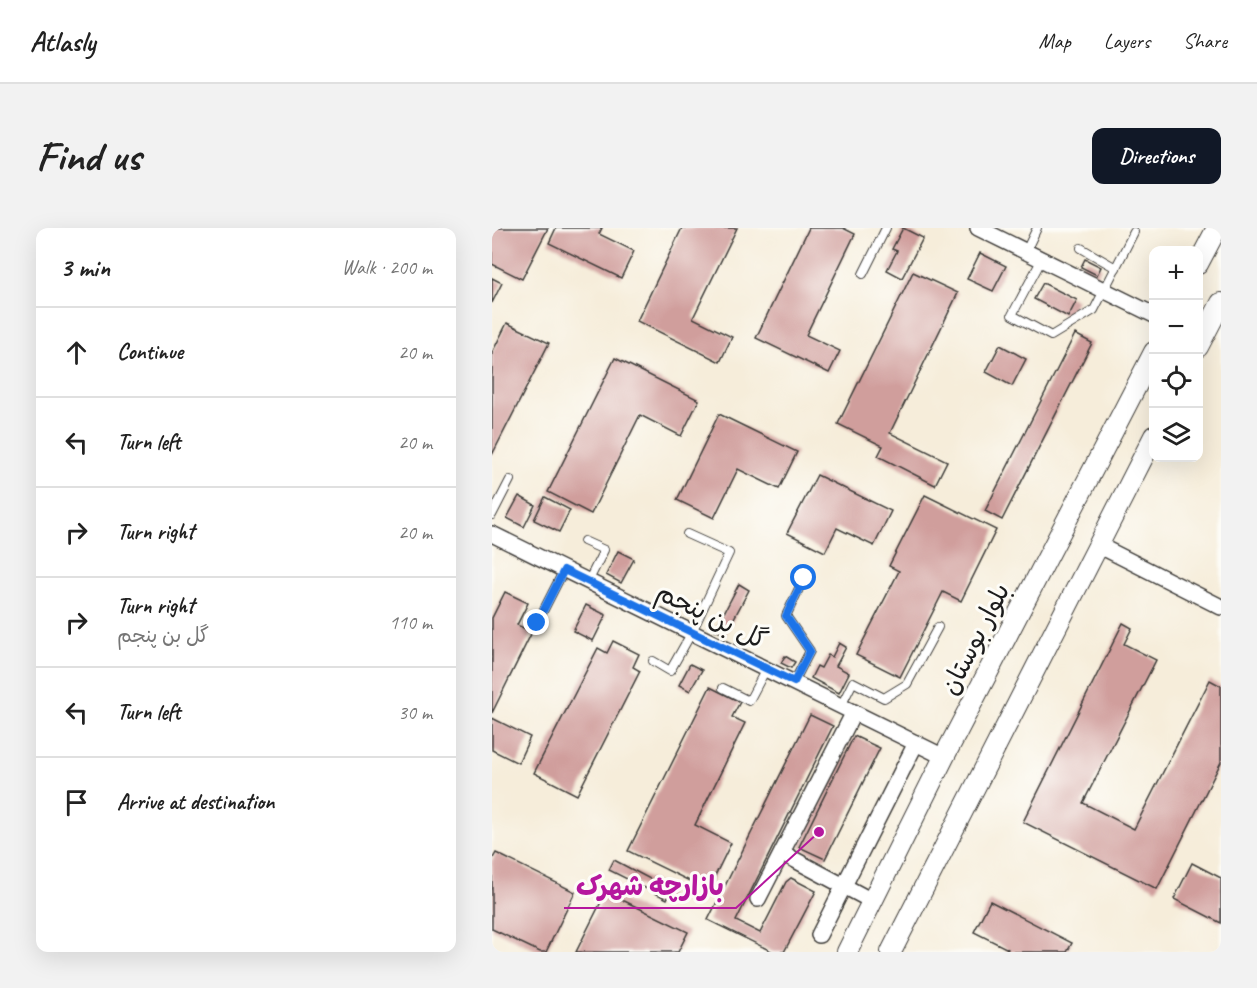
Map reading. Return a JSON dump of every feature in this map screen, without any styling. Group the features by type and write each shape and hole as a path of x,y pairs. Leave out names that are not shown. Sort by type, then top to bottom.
{"street":[{"path":"978,228 1149,312"},
{"path":"1203,255 1217,228"},
{"path":"1203,337 1221,303"},
{"name":"بلوار بوستان","path":"847,952 944,757 1153,354"},
{"path":"891,952 1149,446"},
{"name":"گل بن پنجم","path":"492,534 944,757"},
{"path":"1098,545 1221,607"},
{"path":"758,899 782,853 847,709"},
{"path":"819,935 916,743"},
{"path":"782,853 872,901"}],"lane":[{"path":"1026,251 1037,228"},
{"path":"863,274 883,229"},
{"path":"1042,259 1012,315 1051,336 1094,310 1134,232"},
{"path":"1081,248 1116,268"},
{"path":"492,514 510,480"},
{"path":"652,661 670,670 692,632 729,553 687,534"},
{"path":"584,541 604,550 588,582"},
{"path":"537,623 564,570"},
{"path":"794,682 810,651 786,616 804,578"},
{"path":"847,709 853,682 884,698 907,684 938,627"},
{"path":"723,688 749,702 766,669"}],"building":[{"path":"492,228 548,228 522,279 492,264"},
{"path":"556,228 602,228 599,234 634,251 621,278 549,243"},
{"path":"682,228 737,228 693,318 732,337 720,362 637,321"},
{"path":"809,228 843,228 855,234 806,335 840,351 829,373 756,338"},
{"path":"903,228 923,238 902,278 887,270 897,251 892,249"},
{"path":"980,253 1006,266 993,291 967,279"},
{"path":"1085,259 1101,267 1097,275 1081,267"},
{"path":"913,272 958,293 890,433 947,461 935,485 878,456 883,446 838,424"},
{"path":"492,278 502,283 492,303"},
{"path":"1043,283 1077,300 1068,317 1034,299"},
{"path":"507,323 549,343 492,455 492,353"},
{"path":"1075,334 1092,343 1002,520 985,511"},
{"path":"1000,345 1026,359 1012,386 986,372"},
{"path":"615,358 699,400 681,436 640,415 591,514 548,492"},
{"path":"719,414 797,452 779,489 738,469 714,518 677,500"},
{"path":"817,475 891,511 874,546 837,528 825,552 787,533"},
{"path":"925,495 996,530 961,601 943,592 900,677 856,655 899,571 889,566"},
{"path":"519,496 535,505 524,527 507,518"},
{"path":"545,497 570,510 559,532 534,520"},
{"path":"618,551 634,559 621,583 606,575"},
{"path":"739,584 749,590 725,635 715,630"},
{"path":"505,592 528,603 517,625 532,632 492,713 492,618"},
{"path":"586,605 606,615 593,641 573,631"},
{"path":"1123,623 1132,628 1124,644 1156,660 1083,803 1134,829 1210,680 1221,686 1221,762 1157,889 1023,822"},
{"path":"613,641 639,654 633,667 640,671 577,795 534,773 598,648 607,653"},
{"path":"839,643 846,647 836,666 849,673 839,693 811,678 817,666 821,668 828,655 832,657"},
{"path":"785,656 795,662 791,668 781,663"},
{"path":"690,664 702,670 690,691 679,685"},
{"path":"710,687 740,702 732,717 745,723 695,825 731,843 708,890 628,851"},
{"path":"810,715 833,726 736,921 760,933 786,882 791,878 816,891 784,952 773,952 708,920"},
{"path":"492,718 530,737 518,763 492,750"},
{"path":"854,736 880,748 825,859 799,847"},
{"path":"496,853 575,892 546,952 540,952 492,929 492,860"},
{"path":"614,860 671,890 667,899 609,870"},
{"path":"1192,863 1221,878 1221,923 1174,899"},
{"path":"606,892 688,932 678,952 576,952"},
{"path":"990,901 1072,943 1067,952 1006,952 1008,949 974,932"}],"place":[{"name":"بازارچه شهرک","path":"819,832"}],"route":[{"path":"537,623 564,570 794,682 810,651 786,616 804,578"}]}
